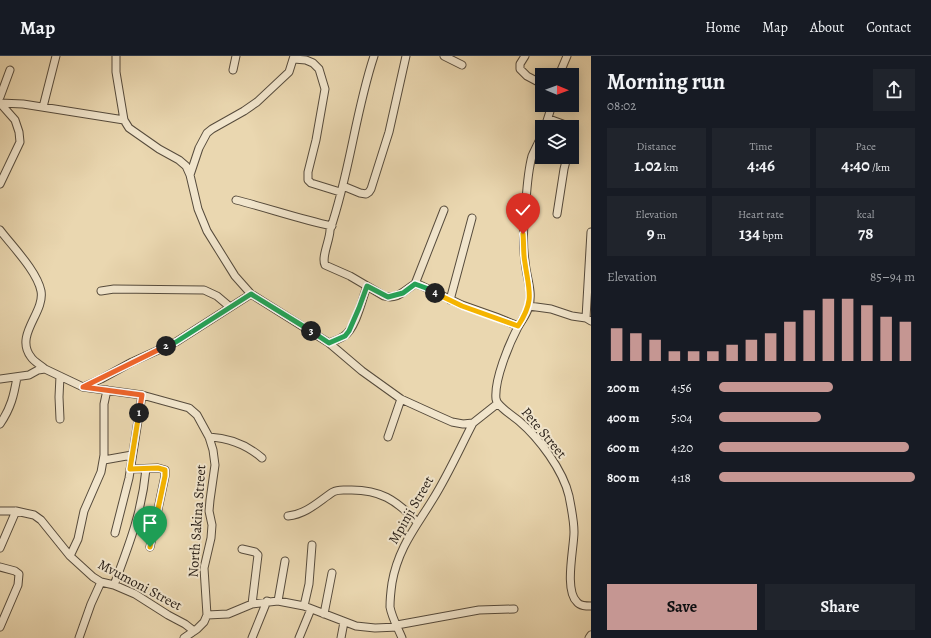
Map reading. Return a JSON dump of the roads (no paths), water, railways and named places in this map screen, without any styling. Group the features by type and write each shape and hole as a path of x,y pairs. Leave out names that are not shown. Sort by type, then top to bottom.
{"street":[{"path":"43,107 56,56"},
{"path":"116,56 116,72 124,120 129,128 186,166 190,175 198,209 207,231 235,276 251,294 329,343 362,371 401,399 452,422 463,424 473,423 497,404 496,390 502,364 518,326 525,316 529,306 530,293 525,262 524,228 528,174 535,149"},
{"path":"233,70 236,56"},
{"path":"374,56 356,123 350,158 323,262 325,265 350,276 388,297 403,293 415,284 444,210"},
{"path":"190,175 199,148 207,133 257,102 286,76 292,67 294,57 314,63 319,69 325,89 316,140 308,172 308,180 311,183 363,194 369,192 389,132 406,56"},
{"path":"444,56 462,65"},
{"path":"525,56 520,64 520,69 527,76 535,80"},
{"path":"562,68 567,56"},
{"path":"0,97 10,70"},
{"path":"0,103 23,104 124,120"},
{"path":"0,103 15,120 19,132 20,142 0,184"},
{"path":"550,112 548,119 551,120"},
{"path":"557,214 565,164"},
{"path":"236,200 269,208 313,223 332,226"},
{"path":"450,300 472,218"},
{"name":"North Sakina Street","path":"0,230 18,250 39,284 41,292 41,299 28,330 26,346 30,357 45,369 83,387 142,395 189,408 197,415 210,437 215,473 209,511 212,525 211,538 204,568 207,615"},
{"path":"529,306 551,309 588,320 591,232"},
{"path":"415,284 450,300 518,326"},
{"path":"329,343 345,336 349,331 367,286"},
{"path":"101,291 114,289 204,290 217,296 230,307"},
{"path":"83,387 176,342 251,294"},
{"path":"0,378 29,375 38,370 45,369"},
{"path":"60,376 60,419"},
{"path":"0,424 7,414 12,402 18,377"},
{"path":"70,556 78,540 84,511 101,472 104,460 104,404 107,390"},
{"path":"115,533 130,469 142,395"},
{"path":"388,437 401,399"},
{"name":"Pete Street","path":"497,404 522,424 547,452 558,471 568,493 573,516 574,531 571,591 577,603 591,606"},
{"name":"Mpinji Street","path":"402,638 390,606 394,574 398,558 417,522 434,498 473,423"},
{"path":"210,437 234,441 247,446 262,458"},
{"path":"104,460 132,455"},
{"path":"130,469 158,468 165,470 150,547"},
{"path":"114,585 139,514 144,490 146,469"},
{"path":"288,516 293,516 309,509 335,490 362,490 382,494 401,506 417,522"},
{"name":"Mvumoni Street","path":"0,511 16,511 34,515 41,520 70,556 93,577 101,582 114,585 135,594 194,630"},
{"path":"0,548 16,511"},
{"path":"299,638 307,608 312,545"},
{"path":"242,549 255,552 258,555 252,604"},
{"path":"278,601 285,561"},
{"path":"0,567 15,571 19,574 18,585 0,627"},
{"path":"324,614 332,573"},
{"path":"79,638 91,604 101,582"},
{"path":"184,638 204,622 207,615 228,614 252,604 266,601 278,601 307,608 356,626 375,628 398,626 473,611 514,609"},
{"path":"252,638 266,601"},
{"path":"341,638 344,622"}]}
